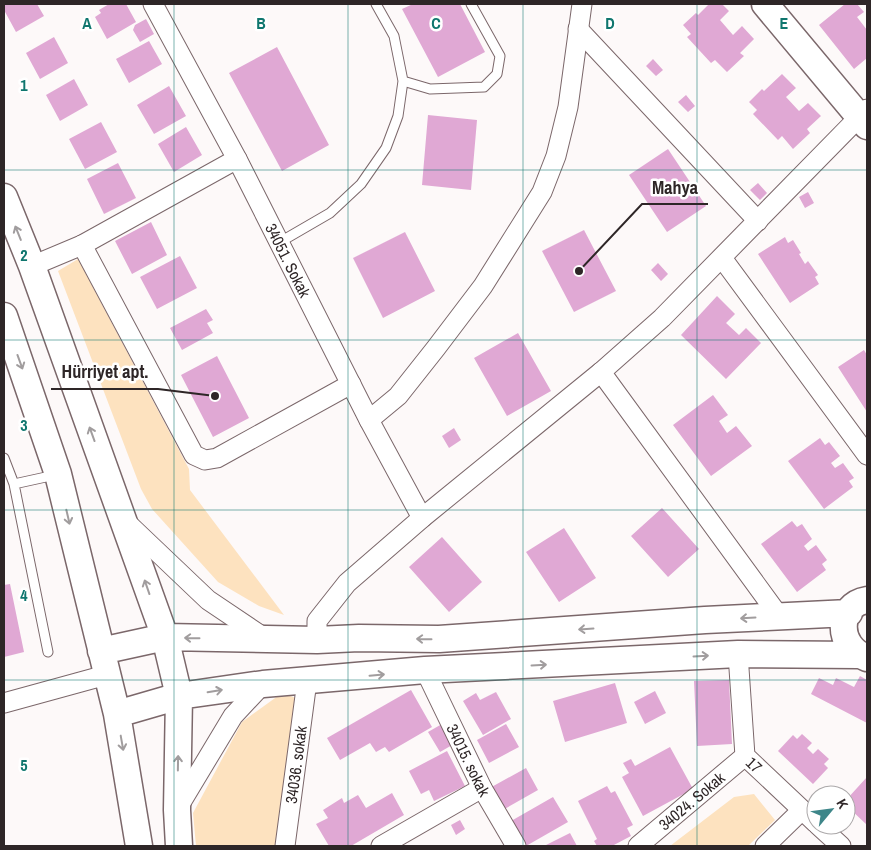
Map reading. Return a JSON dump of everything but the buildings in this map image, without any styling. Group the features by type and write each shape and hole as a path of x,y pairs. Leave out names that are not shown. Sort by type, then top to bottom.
{"street":[{"name":"34051. Sokak","path":"154,4 237,159 369,420 422,518"},
{"path":"369,420 398,396 436,348 483,286 542,192 556,156 568,107 582,4"},
{"path":"317,640 317,621 346,583 422,518 601,372 662,318 758,221 865,118 765,4"},
{"path":"578,29 758,221"},
{"path":"32,266 82,245 237,159"},
{"path":"4,197 32,266 165,637 179,696 177,810 179,846"},
{"path":"82,245 194,454 205,460 217,458 352,384"},
{"path":"722,258 867,455"},
{"path":"4,316 58,474 117,714 139,846"},
{"path":"601,372 779,616"},
{"path":"123,520 208,600 266,640"},
{"path":"4,702 165,637 266,640 439,639 779,616 862,602"},
{"path":"862,602 845,622 844,631 846,641 851,649 863,657"},
{"path":"117,714 179,696 263,684 425,670 738,654 863,657"},
{"name":"17","path":"738,654 745,756 806,814"},
{"name":"34015. sokak","path":"425,670 482,788 516,846"},
{"name":"34036. sokak","path":"285,846 307,681"},
{"path":"177,810 233,716 263,684"},
{"name":"34024. Sokak","path":"638,846 745,756"},
{"path":"386,845 482,788"},
{"path":"765,846 802,810"},
{"name":"17","path":"829,835 841,846"}],"lane":[{"path":"280,242 330,213 361,184 386,148 398,116 403,80 394,36 376,4"},
{"path":"403,80 430,89 484,87 497,74 500,56 471,4"},
{"path":"4,458 14,484 48,652"},
{"path":"14,484 58,474"}],"shaded area":[{"path":"78,259 189,469 190,490 284,615 259,606 218,582 152,509 141,489 58,271"},
{"path":"282,693 296,698 283,846 196,846 193,813 242,722"},
{"path":"754,794 775,820 748,846 670,846 734,797"}],"place":[{"name":"Mahya","path":"579,271"},
{"name":"Hürriyet apt.","path":"215,396"}]}
